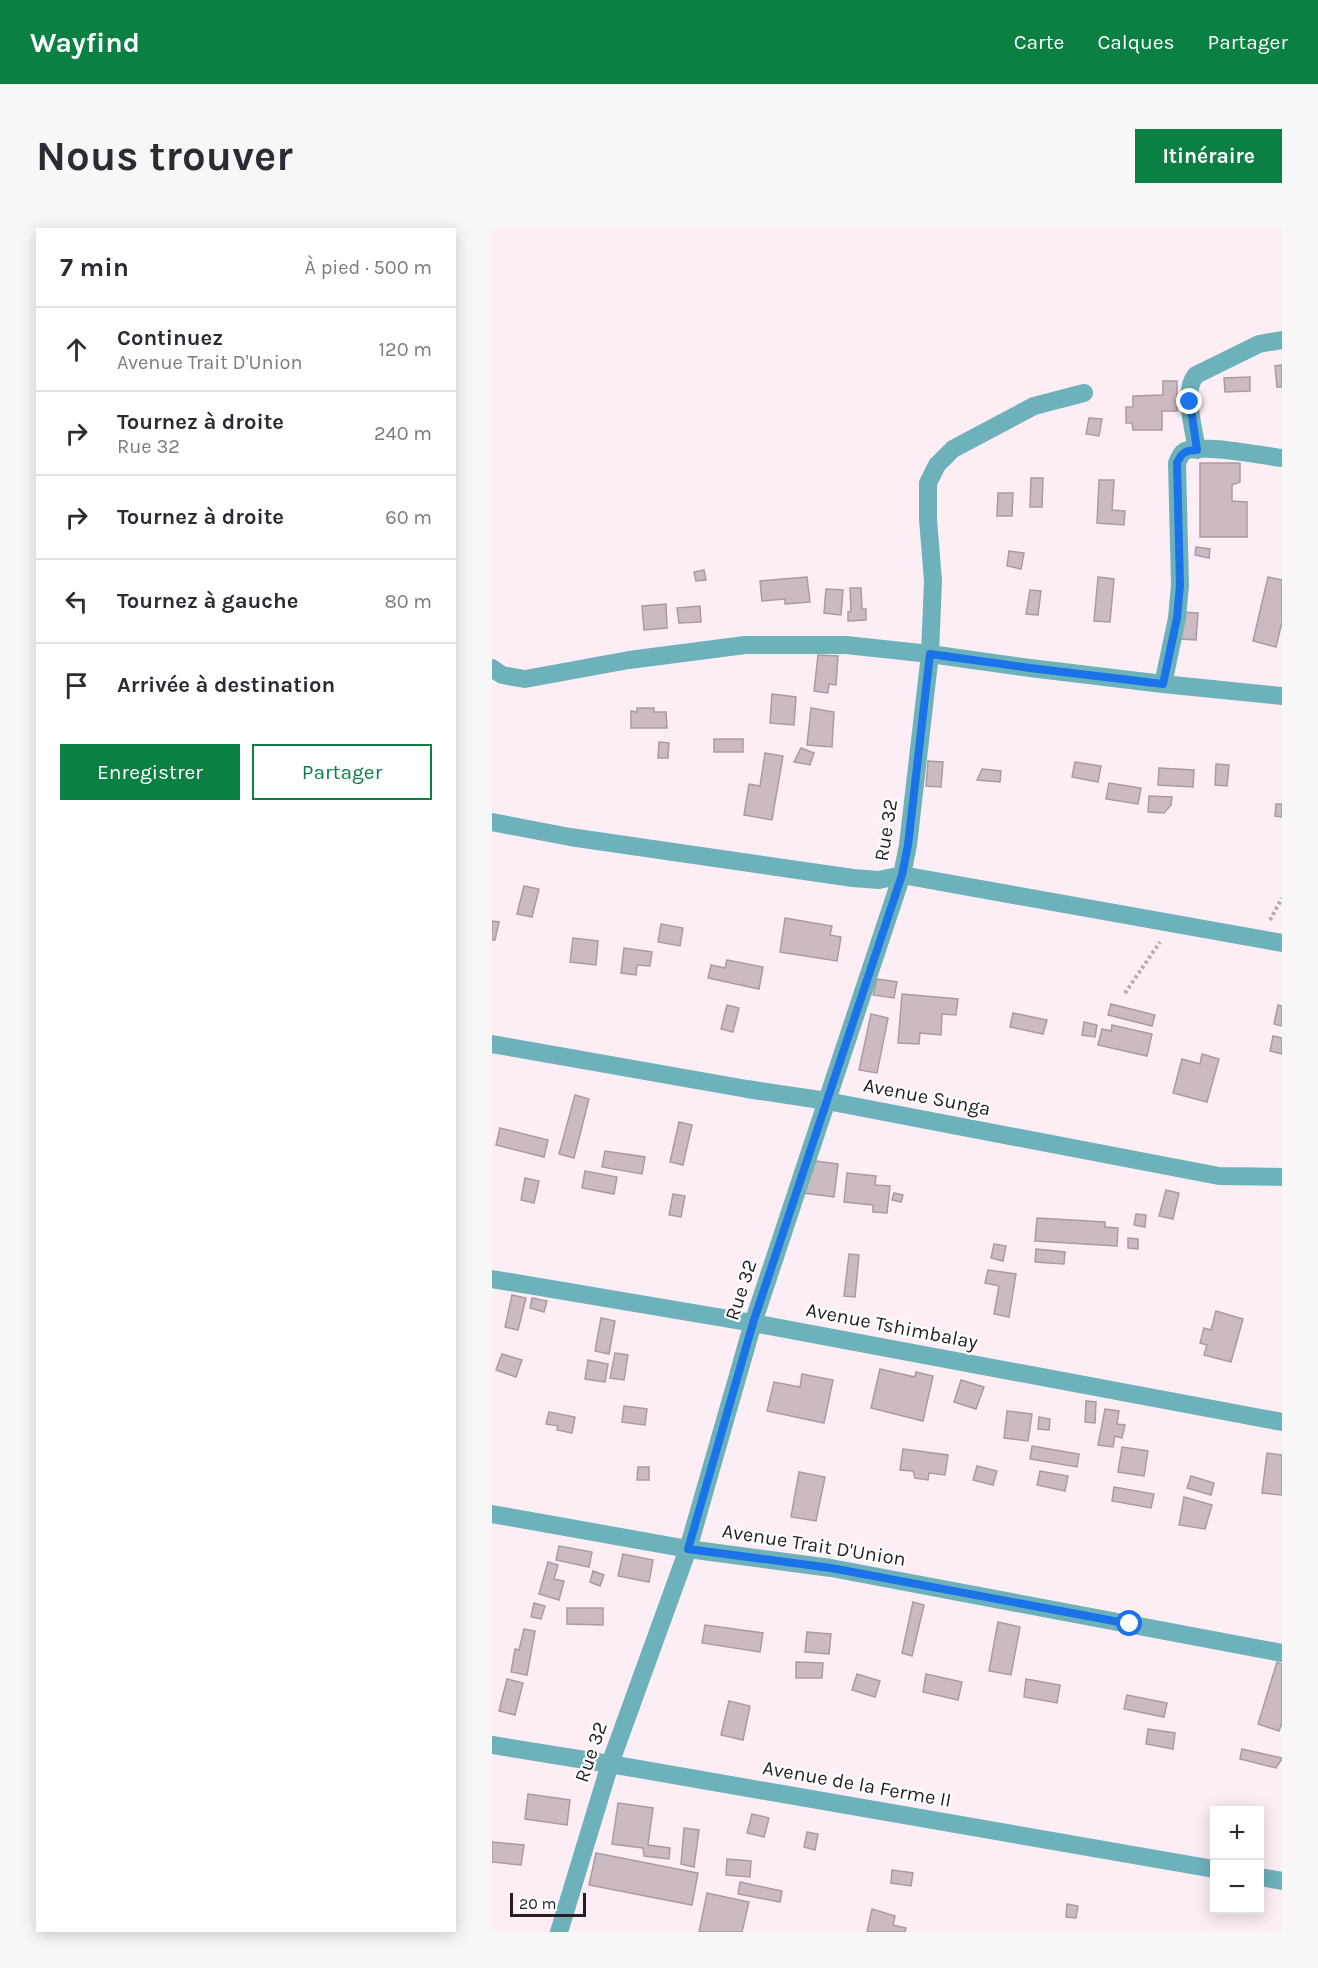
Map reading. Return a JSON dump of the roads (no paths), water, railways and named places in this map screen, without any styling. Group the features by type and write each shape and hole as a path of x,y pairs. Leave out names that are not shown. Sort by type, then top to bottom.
{"street":[{"path":"1197,450 1190,402 1192,379 1260,344 1282,340"},
{"name":"Rue 32","path":"559,1932 610,1764 688,1549 753,1323 902,875 908,845 930,654 933,581 928,519 928,483 937,465 953,449 1034,406 1084,393"},
{"path":"1163,684 1177,618 1180,585 1177,463 1180,455 1186,450 1212,449 1282,458"},
{"path":"492,668 502,675 525,680 629,660 744,645 846,645 1163,684 1282,696"},
{"path":"492,822 570,837 853,878 879,880 902,875 1282,943"},
{"name":"Avenue Sunga","path":"492,1044 827,1101 1219,1176 1282,1177"},
{"name":"Avenue Tshimbalay","path":"492,1279 753,1323 1282,1422"},
{"name":"Avenue Trait D'Union","path":"492,1514 688,1549 831,1568 1282,1653"},
{"name":"Avenue de la Ferme II","path":"492,1745 1210,1868"},
{"path":"1264,1878 1282,1881"}]}
